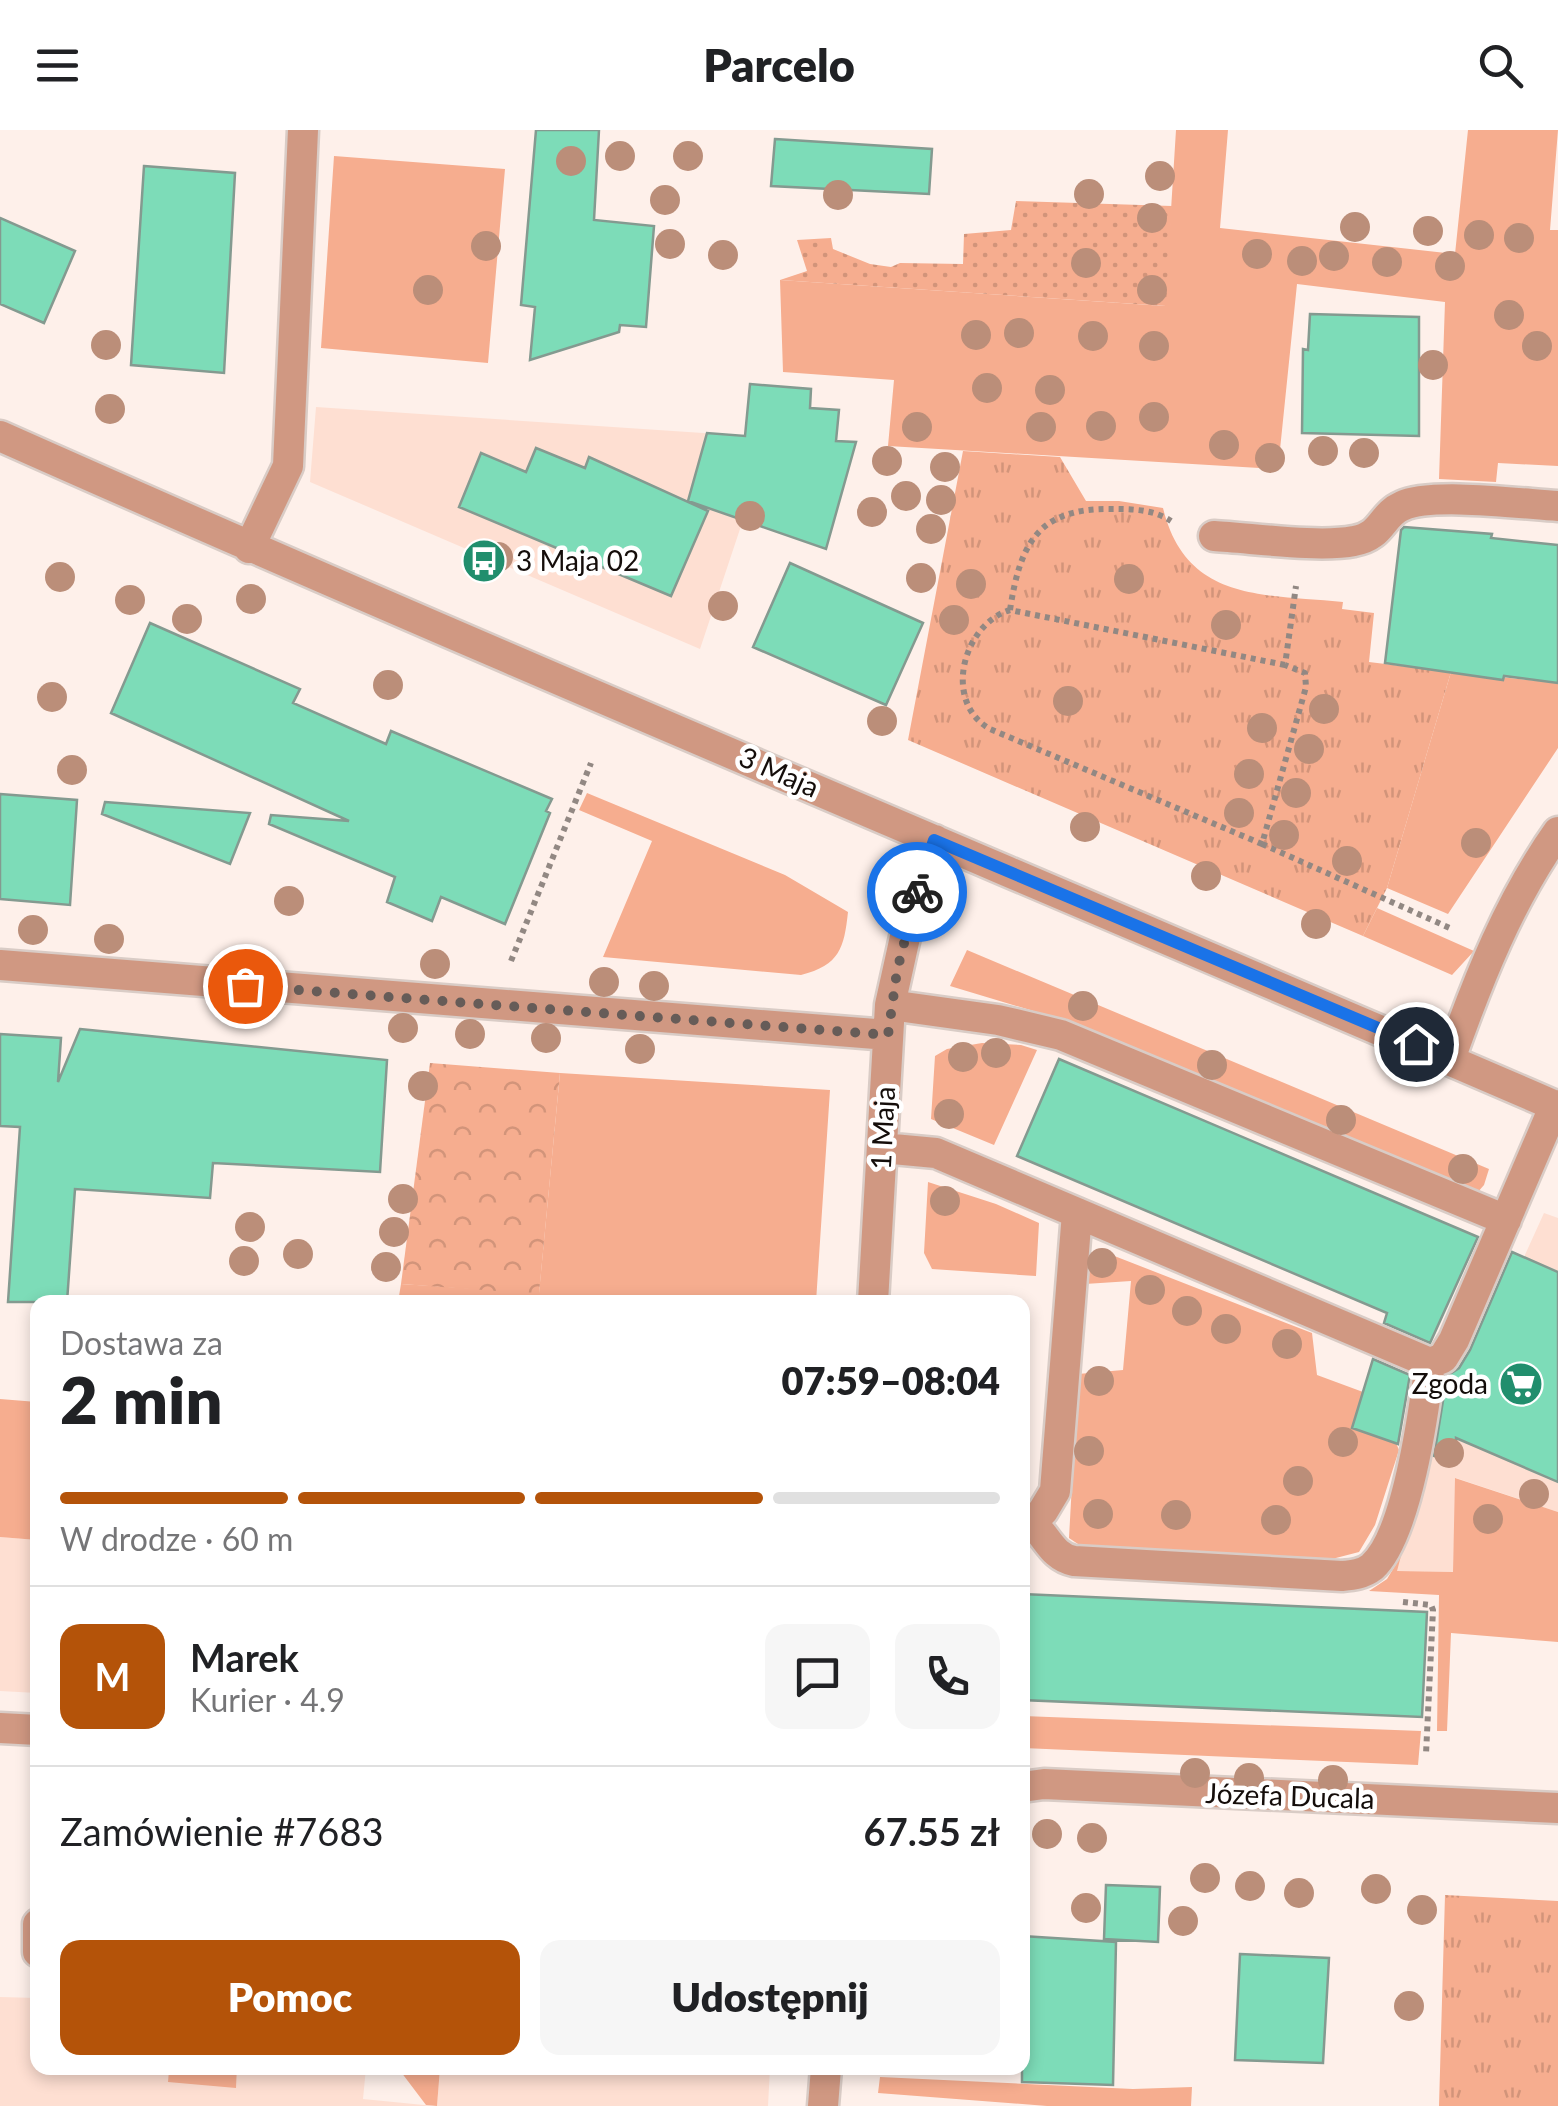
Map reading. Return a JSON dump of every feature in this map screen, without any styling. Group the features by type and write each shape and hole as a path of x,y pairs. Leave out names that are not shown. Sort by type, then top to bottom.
{"street":[{"path":"248,548 288,466 302,130"},
{"name":"3 Maja","path":"0,436 248,548 1557,1106"},
{"path":"1214,536 1360,540 1379,532 1394,510 1406,503 1463,501 1558,506"},
{"path":"1450,1059 1512,906 1558,832"},
{"name":"1 Maja","path":"873,1295 889,1020 909,919 934,840"},
{"path":"0,965 889,1020 998,1020 1061,1035 1506,1220"},
{"path":"882,1148 936,1153 1430,1363 1443,1358 1454,1340 1557,1106"},
{"path":"1030,1518 1043,1511 1054,1491 1076,1213"},
{"path":"1030,1523 1056,1555 1074,1561 1342,1576 1362,1573 1380,1558 1389,1543 1401,1507 1416,1451 1430,1363"},
{"path":"0,1728 30,1730"},
{"name":"Józefa Ducala","path":"1030,1786 1558,1808"},
{"path":"823,2106 825,2075"}],"path":[{"path":"1010,610 1028,545 1043,526 1060,514 1101,508 1143,510 1164,516 1197,534 1214,536"},
{"path":"1284,665 1303,540"},
{"path":"1262,844 1306,687 1305,673 1284,665 1010,610 983,625 968,660 963,698 975,719 990,729 1495,948"},
{"path":"511,962 592,763"}],"shaded area":[{"path":"316,407 763,437 743,520 700,649 310,482"},
{"path":"1544,1213 1558,1218 1558,1512 1456,1478 1453,1572 1396,1571 1453,1359 1495,1321"},
{"path":"0,1537 30,1539 30,1693 0,1691"},
{"path":"0,1997 30,1998 30,2075 168,2075 168,2081 236,2087 237,2075 365,2075 363,2099 434,2106 0,2106"},
{"path":"439,2075 770,2075 768,2106 437,2106"}],"green space":[{"path":"1176,130 1228,130 1220,228 1455,254 1468,130 1558,130 1550,230 1558,230 1558,466 1498,463 1496,482 1439,479 1445,302 1297,284 1278,469 888,446 894,380 783,372 780,280 1165,306"},
{"path":"334,156 505,169 488,363 321,348"},
{"path":"1016,201 1172,206 1166,306 780,280 807,271 797,240 831,238 833,249 870,264 963,264 964,234 1011,230"},
{"path":"963,451 1060,457 1086,501 1163,508 1174,539 1190,561 1209,577 1257,594 1343,602 1342,609 1374,613 1369,662 1451,672 1387,888 1363,936 908,740"},
{"path":"1451,672 1558,683 1558,748 1448,914 1387,888"},
{"path":"587,793 785,875 848,912 838,953 824,966 801,975 603,957 652,841 579,810"},
{"path":"1377,908 1474,951 1452,975 1363,936"},
{"path":"967,950 1489,1169 1484,1185 1477,1193 1060,1019 950,986"},
{"path":"982,1043 1037,1050 994,1145 931,1119 935,1056 947,1049"},
{"path":"430,1063 560,1073 539,1294 401,1284"},
{"path":"560,1073 830,1090 816,1295 399,1295 401,1284 539,1293"},
{"path":"928,1182 1039,1223 1036,1276 932,1269 924,1253"},
{"path":"1099,1250 1312,1333 1317,1375 1363,1392 1352,1428 1396,1443 1399,1450 1375,1525 1359,1552 1332,1559 1084,1548 1069,1538 1078,1374 1123,1370 1131,1281 1085,1284 1087,1260"},
{"path":"0,1399 30,1401 30,1539 0,1537"},
{"path":"1455,1478 1558,1512 1558,1642 1451,1633 1447,1731 1437,1731 1439,1595 1369,1591 1387,1579 1401,1556 1397,1571 1453,1572"},
{"path":"1030,1716 1421,1731 1418,1765 1030,1748"},
{"path":"1445,1895 1558,1901 1558,2106 1439,2106"},
{"path":"168,2075 237,2075 236,2088 168,2082"},
{"path":"403,2075 439,2075 437,2106 426,2105"},
{"path":"880,2077 1133,2089 1192,2087 1191,2106 1047,2106 878,2093"}],"building":[{"path":"536,130 599,130 594,220 654,226 646,327 620,325 619,332 530,360 535,307 521,305"},
{"path":"775,139 932,149 929,194 771,186"},
{"path":"144,166 235,173 224,373 131,365"},
{"path":"0,218 75,251 44,323 0,304"},
{"path":"1310,314 1419,317 1419,436 1302,433 1303,349 1308,350"},
{"path":"750,384 811,389 810,408 839,410 836,441 856,442 826,549 688,501 707,433 745,436"},
{"path":"536,448 585,468 589,457 708,511 671,596 459,507 481,453 526,472"},
{"path":"1404,527 1492,534 1491,538 1558,545 1558,683 1504,676 1503,680 1385,663"},
{"path":"790,563 923,623 886,705 753,647"},
{"path":"150,623 300,689 293,703 386,744 391,731 552,799 546,811 550,813 505,924 441,897 432,921 387,902 395,877 269,824 271,815 349,821 111,713"},
{"path":"0,794 77,800 70,905 0,899"},
{"path":"105,802 250,813 230,864 102,814"},
{"path":"80,1029 387,1060 380,1172 213,1163 210,1198 75,1189 67,1295 30,1295 30,1302 8,1302 20,1127 0,1126 0,1034 61,1038 58,1082"},
{"path":"1059,1059 1478,1237 1430,1343 1384,1323 1387,1313 1017,1156"},
{"name":"Zgoda","path":"1512,1252 1558,1272 1558,1482 1456,1438 1456,1463 1434,1456 1447,1376 1459,1368 1470,1350"},
{"path":"1373,1359 1410,1375 1398,1444 1352,1428"},
{"path":"1030,1594 1427,1612 1422,1717 1030,1700"},
{"path":"1106,1885 1160,1887 1158,1942 1104,1939"},
{"path":"1030,1937 1116,1942 1113,2085 1022,2082 1022,2075 1030,2075"},
{"path":"1240,1954 1329,1958 1323,2063 1235,2060"}],"way so far":[{"path":"245,986 888,1035 890,1005 917,892"}],"place":[{"name":"3 Maja 02","path":"484,561"},
{"name":"Zgoda","path":"1521,1384"}],"route":[{"path":"917,892 934,840 1416,1044"}]}
